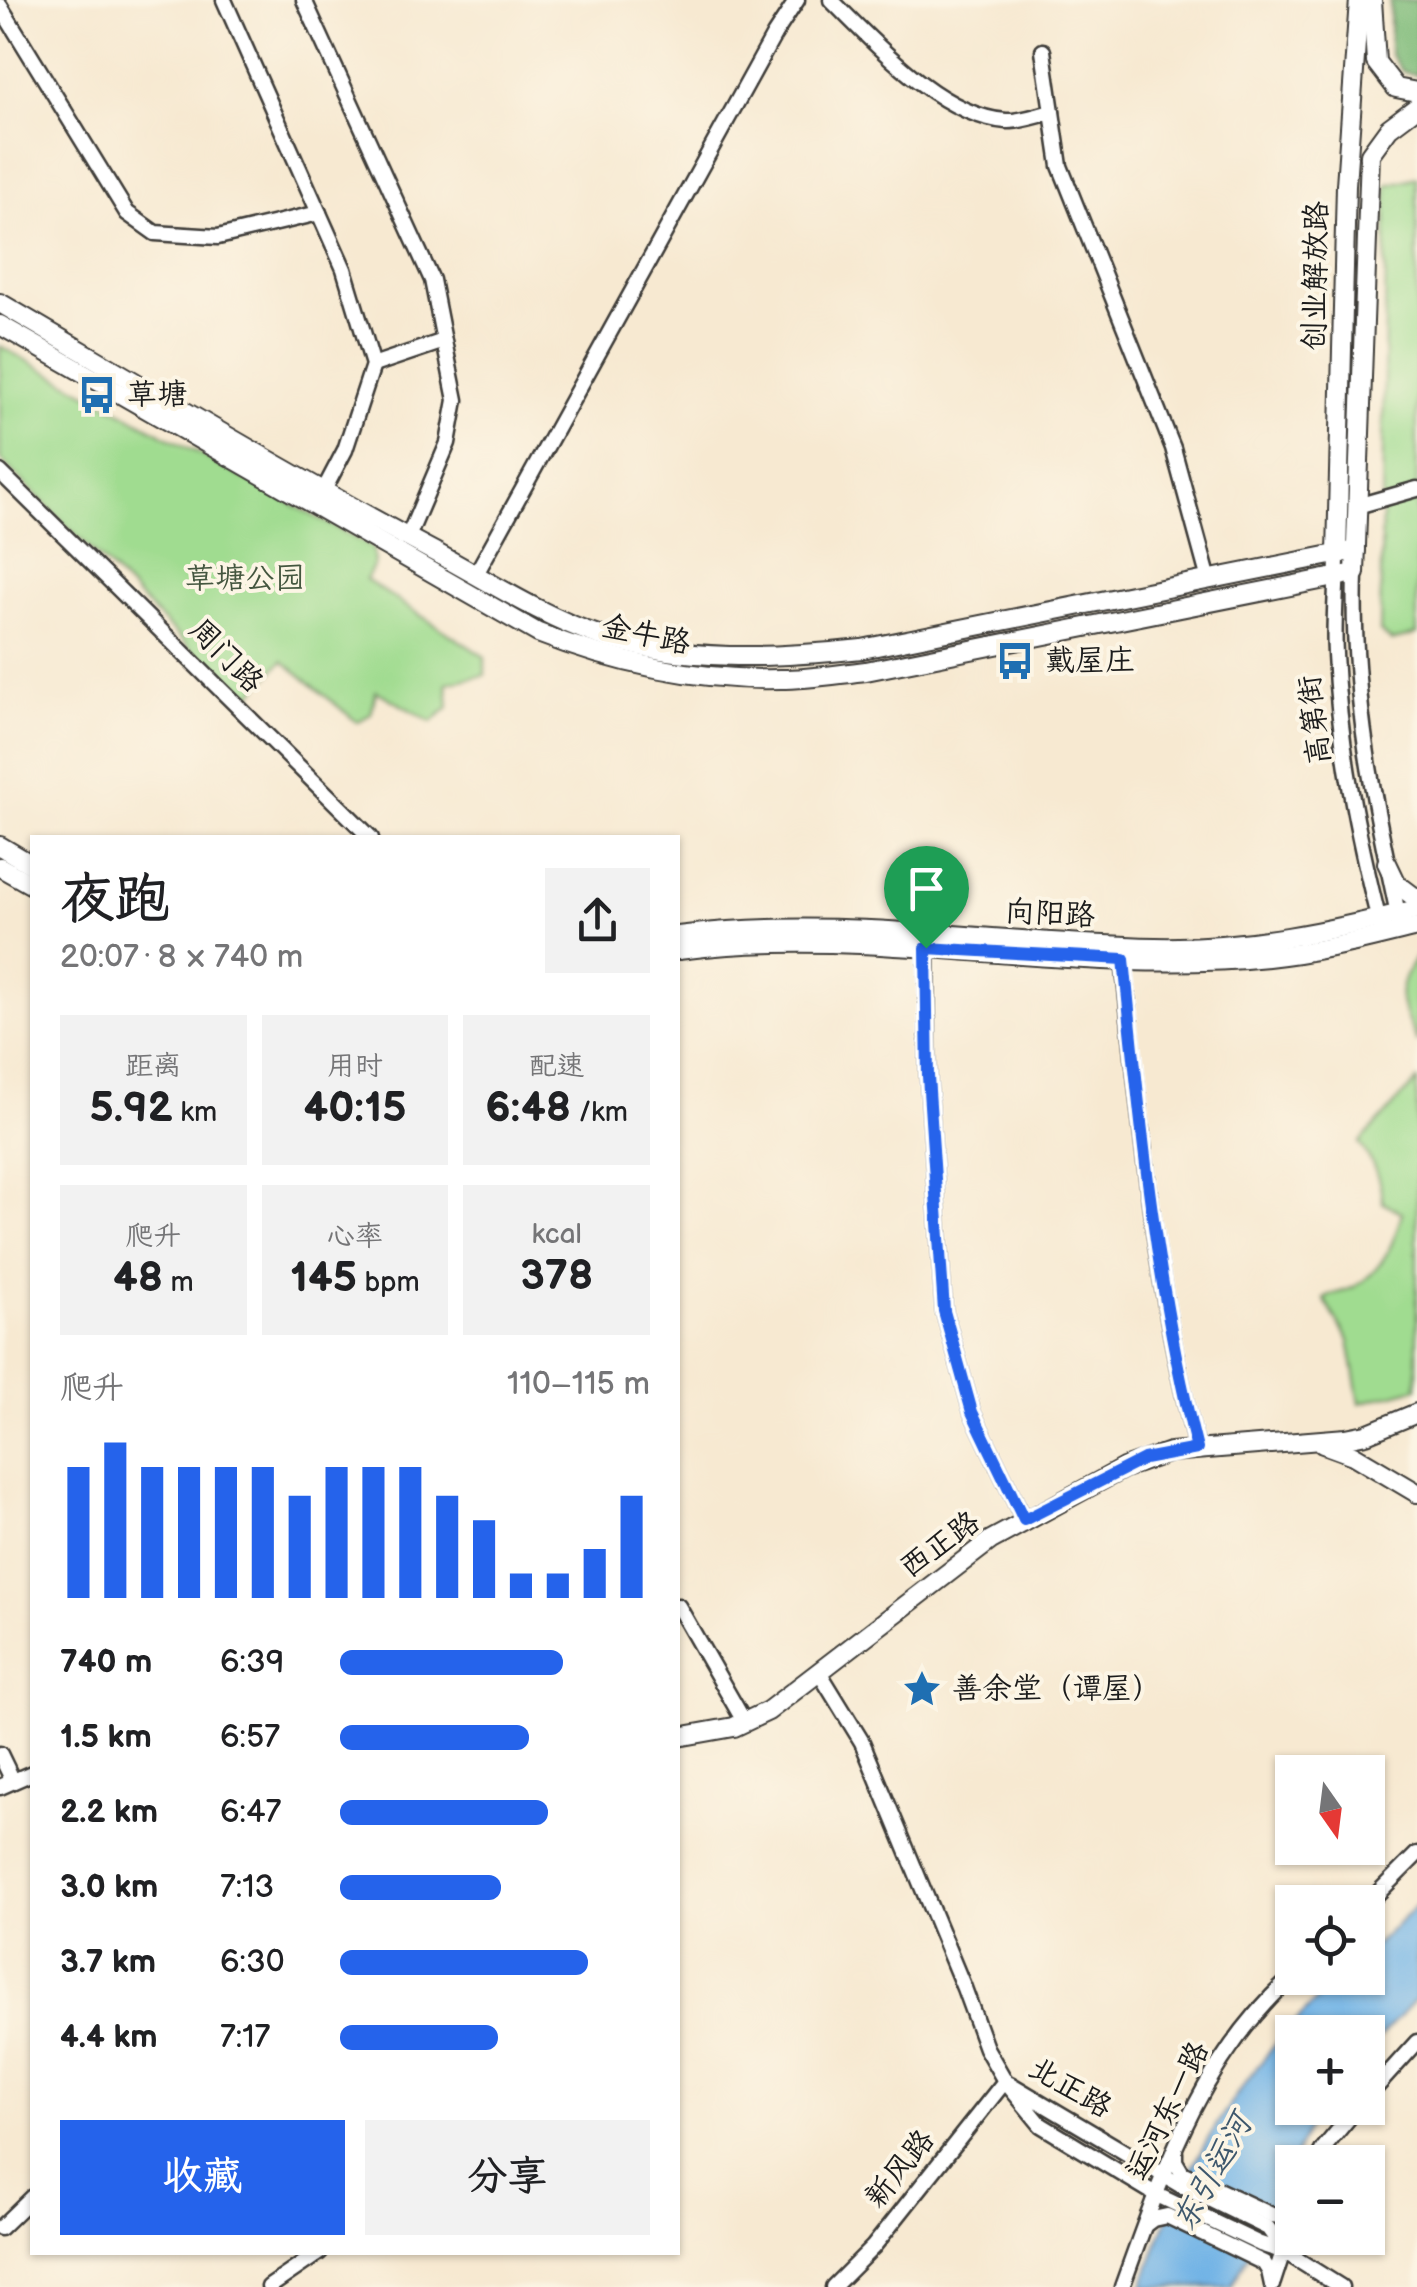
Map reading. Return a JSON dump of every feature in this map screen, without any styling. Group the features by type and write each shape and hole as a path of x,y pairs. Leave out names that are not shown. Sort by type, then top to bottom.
{"main road":[{"name":"创业解放路","path":"1346,552 1346,185 1359,0"},
{"path":"1372,0 1376,62 1396,88 1417,92"},
{"name":"创业解放路","path":"1346,552 1357,506 1370,154 1388,128 1417,107"},
{"path":"0,303 323,492 547,613 598,635 648,647 781,658 862,650 1346,552"},
{"name":"金牛路","path":"0,325 538,633 596,656 649,668 783,680 866,671 1346,574"},
{"name":"高第街","path":"1346,552 1346,574"},
{"path":"0,846 30,863"},
{"path":"1387,863 1397,884 1417,899"},
{"path":"0,867 30,884"},
{"name":"向阳路","path":"680,936 734,928 1124,959 1268,957 1409,920"},
{"name":"向阳路","path":"680,950 736,942 1158,948 1266,943 1380,927"},
{"name":"西正路","path":"680,1737 745,1722 768,1711 963,1560 1024,1520 1144,1459 1197,1449 1318,1442 1366,1434 1417,1413"},
{"name":"西正路","path":"1318,1442 1353,1455 1417,1493"}],"street":[{"path":"224,0 344,270 374,366 345,450 323,492"},
{"path":"304,0 432,280 456,400 448,442 408,538"},
{"path":"476,574 797,0"},
{"path":"831,0 886,55 947,103 1007,121 1052,112"},
{"path":"0,6 127,213 155,232 218,237 320,213"},
{"path":"1043,51 1060,166 1174,448 1210,580"},
{"path":"374,366 444,341"},
{"name":"周门路","path":"0,472 367,835"},
{"path":"1357,506 1417,490"},
{"name":"高第街","path":"1346,574 1374,805 1387,863 1409,920"},
{"name":"高第街","path":"1346,574 1335,653 1353,807 1380,927"},
{"path":"927,942 928,1076 944,1311 972,1412 1024,1520"},
{"path":"1124,959 1145,1168 1178,1366 1197,1449"},
{"path":"680,1609 745,1722"},
{"path":"819,1672 862,1742 986,2048 1005,2081"},
{"path":"0,1754 6,1784 30,1774"},
{"path":"1385,1886 1417,1854"},
{"name":"运河东一路","path":"1122,2287 1204,2084 1234,2039 1275,1992"},
{"path":"1385,2077 1417,2042"},
{"name":"北正路","path":"1005,2081 1164,2176 1181,2179 1270,2222"},
{"name":"北正路","path":"1005,2081 1040,2125 1157,2194 1170,2210 1257,2250 1275,2251"},
{"name":"新风路","path":"833,2287 873,2247 1005,2081"},
{"path":"1325,2145 1342,2125"},
{"path":"1175,2152 1181,2179"},
{"path":"0,2228 30,2199"},
{"path":"1144,2226 1170,2210"},
{"path":"1275,2219 1270,2222 1275,2232"},
{"path":"1257,2250 1270,2270 1272,2286"},
{"path":"269,2287 316,2255"},
{"path":"1272,2286 1284,2255"},
{"path":"1290,2255 1341,2287"}],"green space":[{"path":"1390,0 1417,0 1417,75 1402,71 1390,54"},
{"path":"1417,177 1417,634 1392,641 1380,632 1387,185"},
{"name":"草塘公园","path":"0,346 373,548 374,565 366,580 485,657 485,675 447,683 449,707 432,722 376,691 371,714 357,722 283,661 244,702 0,459"},
{"path":"1417,956 1417,1043 1400,999 1403,981"},
{"path":"1417,1081 1417,1388 1360,1403 1349,1341 1324,1299 1354,1287 1373,1273 1391,1244 1402,1212 1383,1203 1376,1171 1359,1143"}],"water":[{"path":"1417,1905 1417,1998 1385,2031 1385,2015 1302,2015 1322,1995 1385,1995 1385,1936"},
{"name":"东引运河","path":"1275,2045 1275,2125 1310,2125 1300,2145 1275,2145 1275,2206 1231,2287 1143,2287 1197,2158 1246,2081"}],"place":[{"name":"草塘","path":"97,395"},
{"name":"戴屋庄","path":"1015,661"},
{"name":"善余堂（谭屋）","path":"922,1689"}],"route":[{"path":"926,948 1124,959 1145,1168 1178,1366 1197,1449 1144,1459 1024,1520 972,1412 944,1311 928,1076 926,948"}]}
